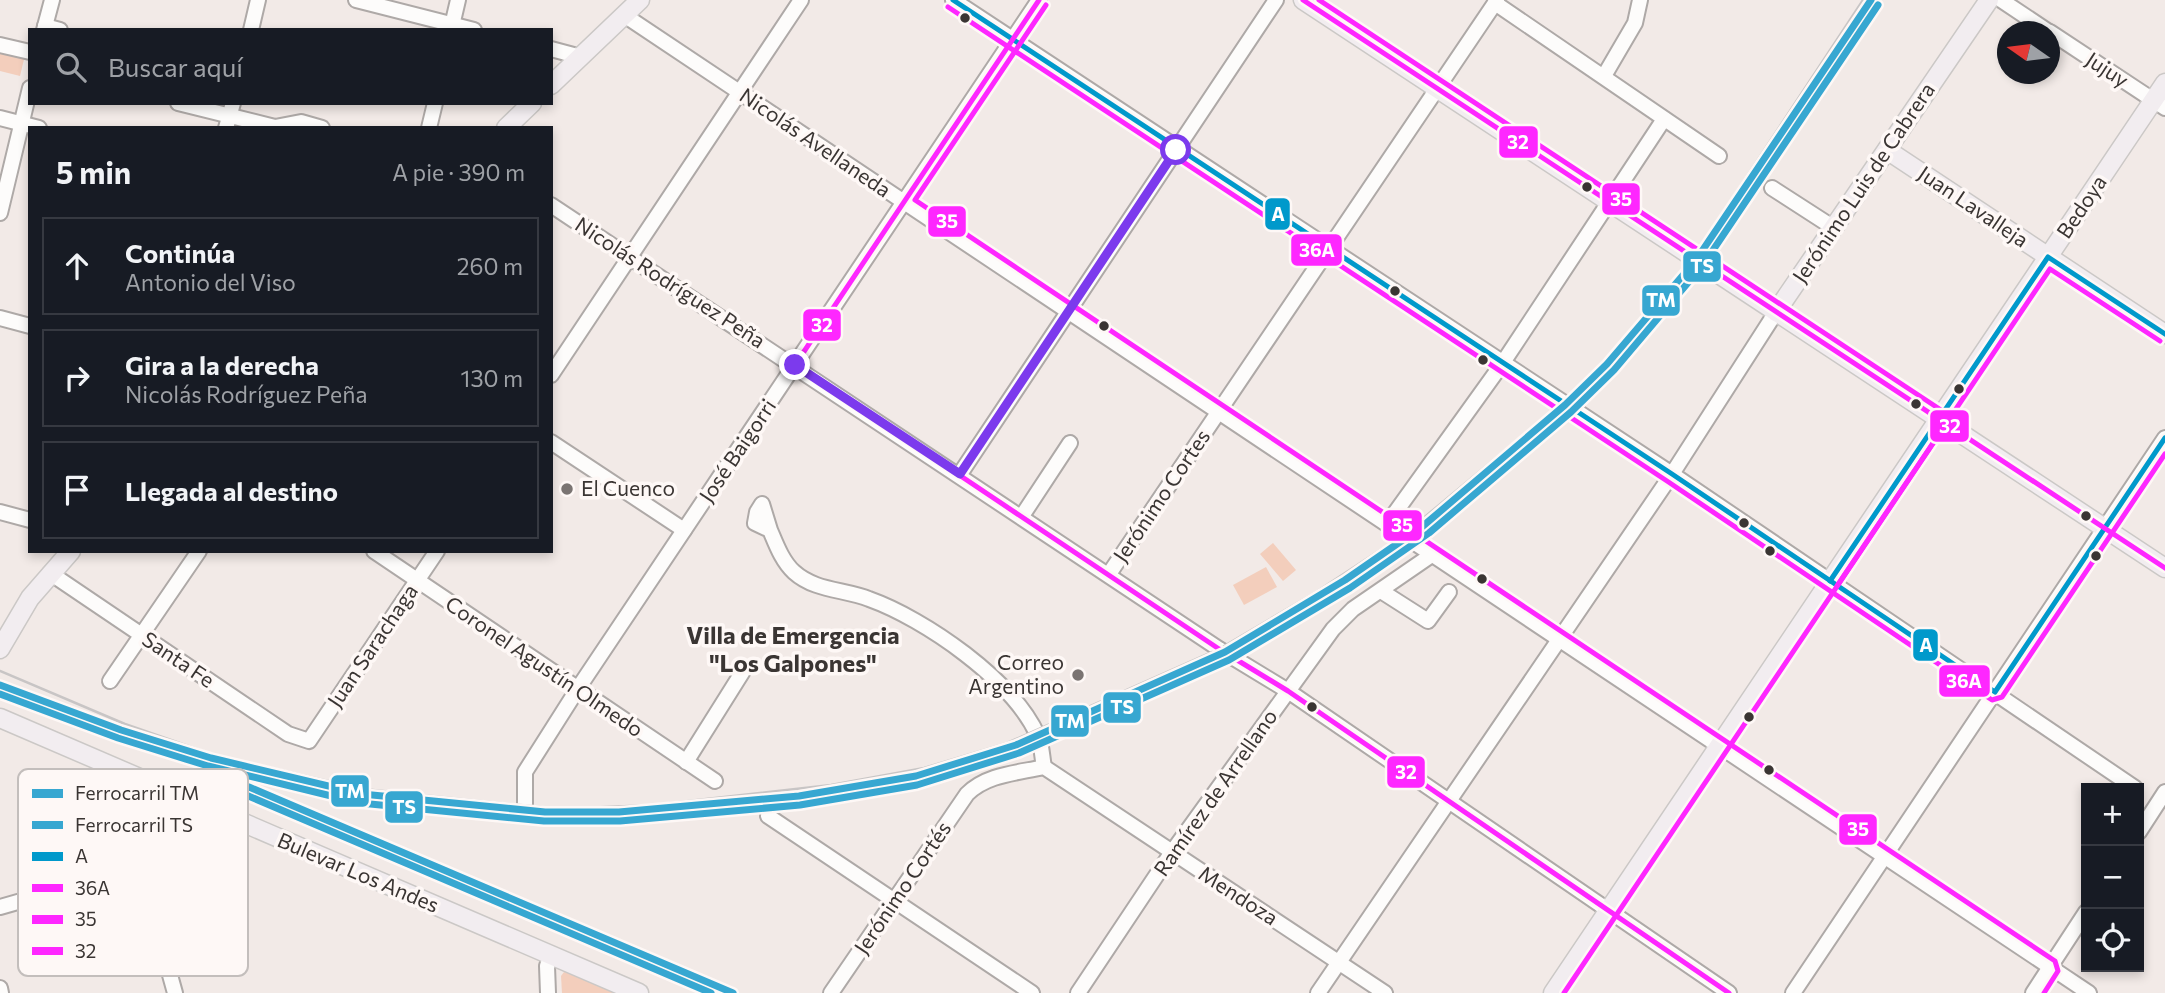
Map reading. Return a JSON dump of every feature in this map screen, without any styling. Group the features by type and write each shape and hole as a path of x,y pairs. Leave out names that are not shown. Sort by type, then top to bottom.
{"main road":[{"path":"553,83 640,0"},
{"path":"1303,0 2165,568"},
{"name":"Jerónimo Luis de Cabrera","path":"1776,312 1989,0"},
{"name":"Bedoya","path":"1553,993 2048,257 2159,104 2165,83"},
{"path":"508,126 530,105"},
{"name":"Juan Lavalleja","path":"1887,150 2165,334"},
{"path":"0,649 30,597 69,553"},
{"name":"Bulevar Los Andes","path":"5,724 112,769"},
{"name":"Bulevar Los Andes","path":"248,827 639,993"}],"street":[{"path":"45,28 51,0"},
{"path":"251,28 258,0"},
{"path":"356,0 452,27 458,0"},
{"path":"553,372 801,0"},
{"path":"953,0 1176,150 1672,474 2127,783"},
{"name":"José Baigorri","path":"525,804 526,772 577,690 1039,0"},
{"path":"960,474 1276,0"},
{"path":"1604,76 1635,23 1640,0"},
{"name":"Jujuy","path":"2001,0 2032,21"},
{"path":"1496,2 1719,156"},
{"name":"Jerónimo Cortes","path":"1109,574 1496,2"},
{"name":"Nicolás Avellaneda","path":"624,15 2089,993"},
{"name":"Jujuy","path":"2060,39 2159,104"},
{"path":"0,45 28,52"},
{"path":"553,50 581,57"},
{"path":"0,213 28,96"},
{"path":"186,105 271,126"},
{"path":"429,126 435,105"},
{"path":"0,118 32,126"},
{"path":"1387,524 1502,364 1664,119"},
{"path":"280,126 301,122 314,126"},
{"path":"1772,188 1834,228"},
{"name":"Nicolás Rodríguez Peña","path":"553,206 1288,691 1729,993"},
{"name":"Jerónimo Luis de Cabrera","path":"1318,993 1672,474 1776,312"},
{"path":"0,318 28,325"},
{"path":"1793,993 2165,438"},
{"path":"553,443 684,530"},
{"path":"1022,516 1070,443"},
{"path":"0,512 28,519"},
{"path":"770,530 786,564 796,574 816,586 867,598 899,611 958,650 999,685 1021,709 1038,736 1044,767"},
{"path":"110,681 198,553"},
{"name":"Coronel Agustín Olmedo","path":"377,553 715,781"},
{"name":"Juan Sarachaga","path":"309,741 436,553"},
{"name":"Ramírez de Arrellano","path":"1078,993 1172,852 1343,617 1433,555"},
{"name":"Santa Fe","path":"50,573 288,734 309,741"},
{"path":"1381,591 1428,621 1449,592"},
{"path":"686,762 745,668"},
{"name":"Jerónimo Cortés","path":"831,993 893,900 976,785 1044,767"},
{"name":"Mendoza","path":"1044,767 1385,993"},
{"path":"2144,793 2162,801 2144,825"},
{"path":"768,816 1032,993"},
{"path":"0,907 18,902"},
{"path":"2033,993 2081,920"},
{"path":"548,993 547,966 551,955"},
{"path":"170,976 175,993"}],"shaded area":[{"path":"0,45 26,51 20,76 0,71"},
{"path":"1273,543 1296,570 1283,581 1260,554"},
{"path":"1266,567 1277,587 1244,605 1233,585"},
{"path":"564,972 616,993 562,993 561,976"}],"railway":[{"path":"0,671 125,724 214,755 363,789 560,809 653,805 831,785 924,768 1007,743 1219,649 1316,592 1403,535 1562,403 1603,363 1693,258 1863,0"}],"rail line":[{"name":"TM","path":"0,685 121,730 211,758 362,794 545,812 619,812 799,796 916,776 1016,745 1225,652 1345,580 1423,526 1565,405 1607,364 1696,260 1871,0"},
{"name":"TS","path":"248,776 360,803 544,821 620,821 800,805 917,785 1019,753 1229,660 1350,588 1429,533 1571,412 1614,370 1703,265 1878,5"},
{"name":"TS","path":"0,694 118,738 220,769"},
{"name":"TM","path":"249,787 733,993"},
{"name":"TS","path":"248,796 711,993"}],"transit line":[{"name":"A","path":"953,0 1672,474 1995,692 2165,438"},
{"name":"32","path":"1039,0 795,365 1219,649 1288,691 1729,993"},
{"name":"32","path":"1303,0 2165,568"},
{"name":"35","path":"1319,0 1948,417 1946,424 1564,993"},
{"name":"35","path":"1046,5 915,200 2055,961 2058,971 2044,993"},
{"name":"36A","path":"948,7 1667,481 1992,700 2002,697 2165,454"},
{"name":"A","path":"1830,581 2048,257 2165,334"},
{"name":"36A","path":"1837,586 2050,269 2160,341"}],"place":[{"name":"El Cuenco","path":"567,489"},
{"name":"Correo Argentino","path":"1078,675"}],"district":[{"name":"Villa de Emergencia \"Los Galpones\"","path":"793,650"}],"route":[{"path":"795,365 960,474 1176,150"}]}
